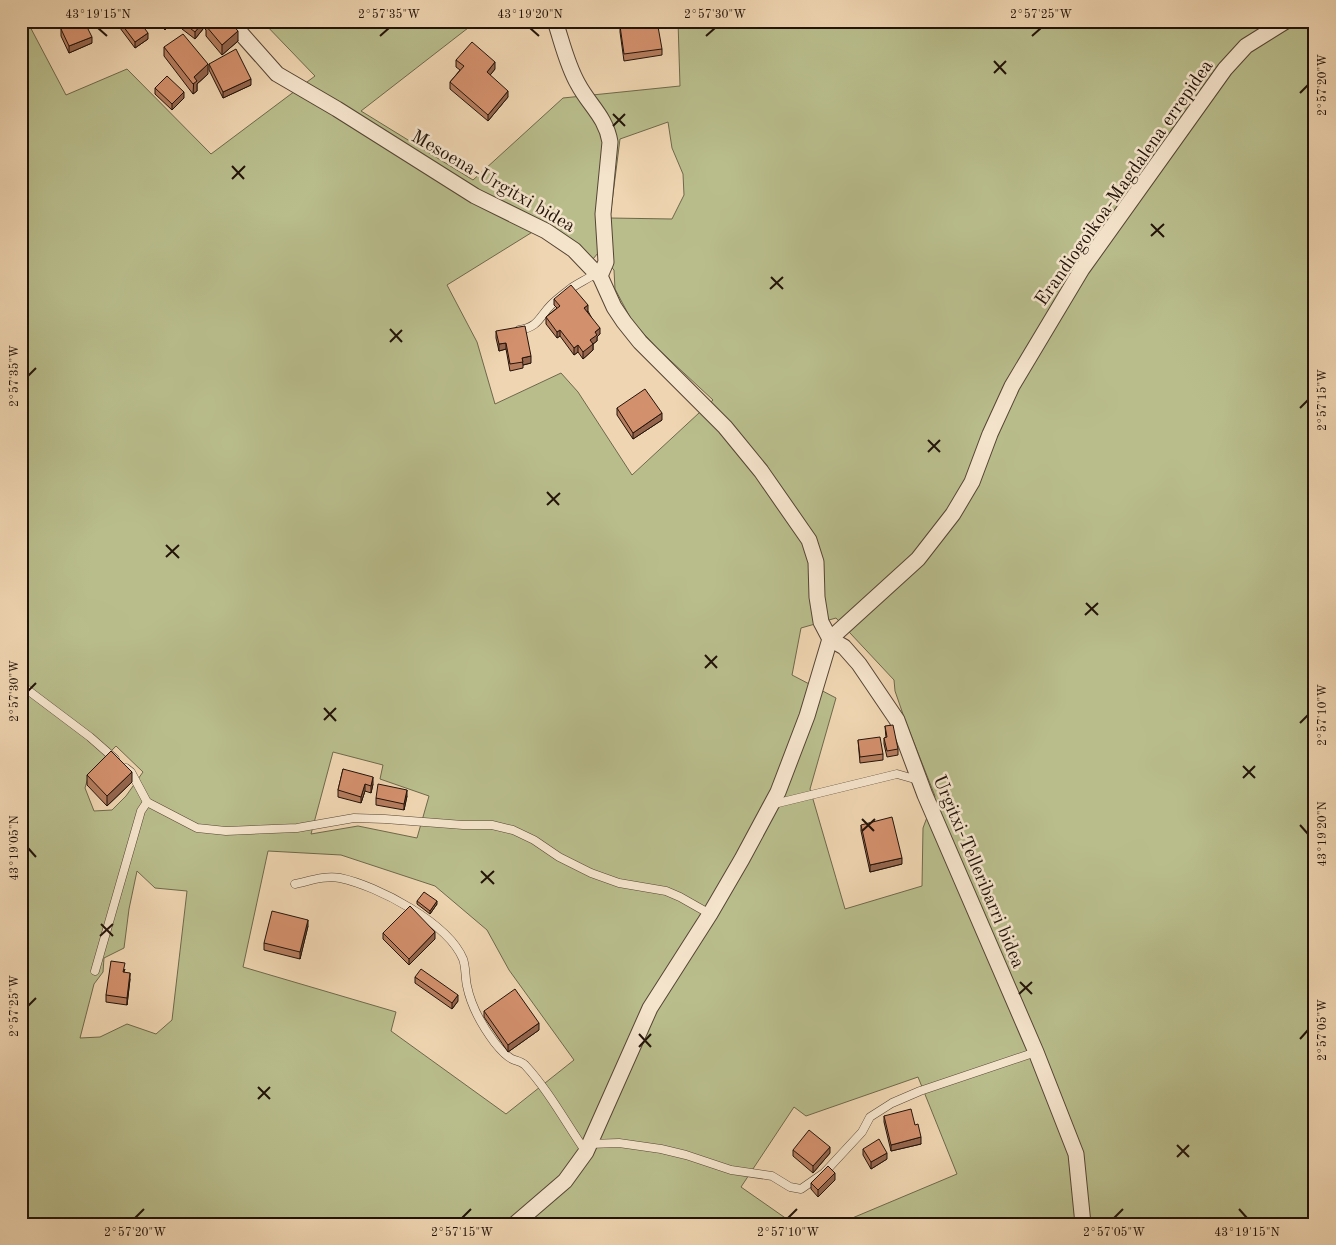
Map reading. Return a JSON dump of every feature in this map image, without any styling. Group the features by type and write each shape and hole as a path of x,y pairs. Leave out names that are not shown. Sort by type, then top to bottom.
{"street":[{"name":"Mesoena-Urgitxi bidea","path":"230,21 277,74 337,109 475,196 546,231 574,250 598,274 614,307 624,322 640,342 725,427 761,471 809,540 816,562 821,622 830,639"},
{"path":"555,21 577,83 586,98 604,120 610,142 603,214 606,262 598,274"},
{"name":"Erandiogoikoa-Magdalena errepidea","path":"830,639 918,559 953,514 972,482 990,434 1012,386 1082,269 1225,69 1246,46 1286,21"},
{"path":"515,1224 565,1181 587,1148 650,1008 710,914 778,792 807,716 830,639"},
{"name":"Urgitxi-Telleribarri bidea","path":"830,639 844,647 860,664 896,720 919,780 1036,1052 1076,1154 1083,1224"}],"lane":[{"path":"519,330 528,329 535,324 572,287 598,274"},
{"path":"21,685 90,737 131,772 147,802 197,828 226,831 297,828 354,818 463,826 492,825 513,830 534,840 559,857 591,873 619,883 666,891 710,914"},
{"path":"770,806 778,801 897,774 919,780"},
{"path":"95,971 141,811 147,802"},
{"path":"295,884 320,878 339,877 375,890 407,906 440,929 456,946 464,961 467,986 473,1007 496,1043 510,1058 523,1063 587,1148 619,1142 661,1149 731,1170 772,1176 790,1187 800,1189 824,1174 862,1132 870,1117 892,1103 1036,1052"}],"green space":[{"path":"21,21 27,21 66,95 127,69 211,154 315,76 262,21 477,21 361,111 473,180 563,98 680,86 678,21 1315,21 1315,1224 838,1224 957,1174 918,1077 806,1116 794,1107 741,1187 794,1224 21,1224","holes":["668,122 672,148 683,174 684,195 672,219 610,218 620,139","547,223 593,259 598,253 614,270 615,289 632,321 657,348 713,400 632,475 578,392 561,373 495,404 477,342 447,285","836,618 894,680 895,691 905,720 935,796 923,828 922,886 845,909 810,789 836,698 792,675 801,628","116,746 143,772 126,796 112,810 94,811 85,788 89,774","333,752 383,765 380,779 429,796 417,838 358,826 311,834","268,851 341,855 435,886 487,930 509,970 574,1060 506,1114 391,1031 396,1012 243,967","137,871 155,888 187,891 172,1020 156,1034 127,1024 100,1037 80,1038 94,984 103,972 104,958 124,948 129,909"]}],"building":[{"path":"79,21 84,21 92,37 69,46 61,29"},
{"path":"139,21 148,33 135,42 120,22"},
{"path":"183,21 202,21 203,22 195,32"},
{"path":"206,21 229,21 238,31 222,45 206,26 208,23"},
{"path":"657,21 662,49 624,54 620,26"},
{"path":"183,34 208,64 194,77 197,81 193,84 164,47"},
{"path":"472,42 495,62 487,72 508,91 488,115 450,82 464,66 456,60"},
{"path":"236,49 251,79 223,92 209,64"},
{"path":"167,76 184,92 172,104 155,88"},
{"path":"571,285 588,305 584,308 600,328 595,332 597,335 590,340 593,344 583,352 578,345 574,348 560,330 557,332 546,317 560,306 554,299"},
{"path":"525,326 531,356 522,358 523,362 510,364 506,343 499,344 496,331"},
{"path":"645,389 662,413 633,433 617,408"},
{"path":"893,725 898,749 887,751 884,738 887,737 885,726"},
{"path":"880,737 883,754 860,757 858,740"},
{"path":"111,751 132,772 107,796 87,775"},
{"path":"343,769 373,777 371,786 365,784 361,797 338,790"},
{"path":"378,784 407,790 404,804 376,798"},
{"path":"892,817 902,858 870,865 861,825"},
{"path":"424,892 437,901 430,911 417,901"},
{"path":"410,906 435,932 409,959 383,933"},
{"path":"272,911 308,920 300,952 264,943"},
{"path":"111,961 125,963 123,972 130,973 127,998 106,995"},
{"path":"421,969 458,995 452,1003 415,977"},
{"path":"515,989 539,1023 508,1045 484,1011"},
{"path":"911,1109 915,1125 918,1124 921,1137 891,1145 884,1116"},
{"path":"809,1130 830,1147 813,1166 793,1150"},
{"path":"879,1139 887,1153 871,1162 863,1149"},
{"path":"828,1166 835,1173 818,1190 811,1183"}]}
